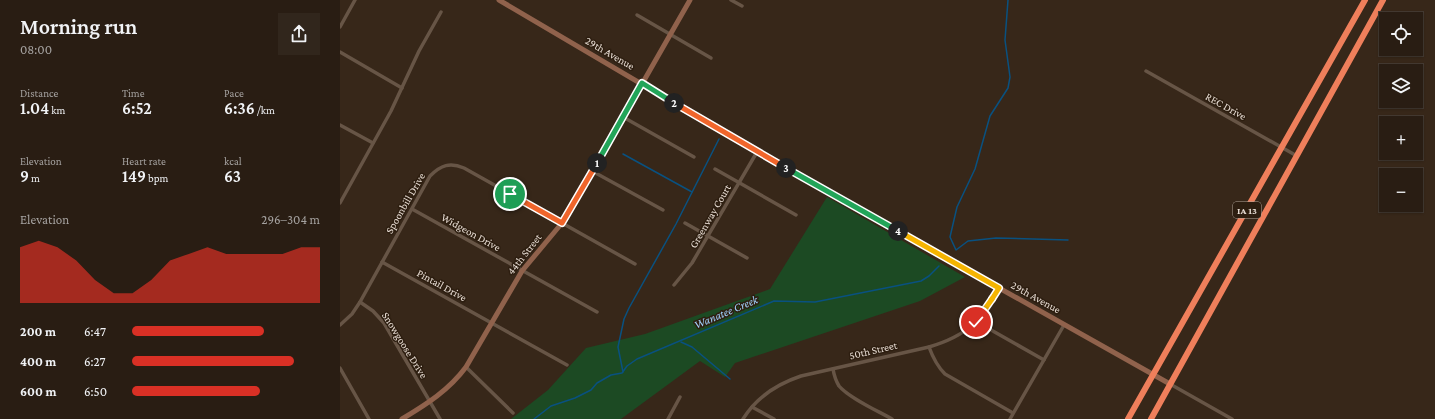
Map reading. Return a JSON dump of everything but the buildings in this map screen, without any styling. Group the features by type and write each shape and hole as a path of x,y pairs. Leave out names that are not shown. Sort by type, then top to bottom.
{"highway":[{"name":"IA 13","path":"1128,419 1365,0"},
{"name":"IA 13","path":"1150,419 1383,0"}],"street":[{"path":"340,28 355,0"},
{"name":"29th Avenue","path":"498,0 642,83 757,152 1170,384"},
{"name":"44th Street","path":"402,419 430,402 449,386 466,367 522,271 562,223 690,0"},
{"path":"731,0 742,6"},
{"path":"340,202 373,143 402,88 419,51 441,12"},
{"path":"637,15 711,58"},
{"path":"340,52 402,88"},
{"name":"REC Drive","path":"1146,71 1297,156"},
{"path":"622,117 694,157"},
{"path":"340,125 373,143"},
{"name":"Greenway Court","path":"674,286 692,263 709,236 757,152"},
{"name":"Spoonbill Drive","path":"340,325 352,314 360,302 430,176 437,169 446,165 455,164 464,168 635,264"},
{"path":"715,169 796,215"},
{"path":"592,171 663,210"},
{"name":"Widgeon Drive","path":"412,209 597,312"},
{"path":"685,223 747,258"},
{"name":"Pintail Drive","path":"382,262 567,365"},
{"name":"50th Street","path":"744,419 752,407 766,393 787,380 929,347 943,343 955,337 967,330 976,322 999,288"},
{"name":"Snowgoose Drive","path":"360,302 373,311 384,323 440,419"},
{"path":"976,322 1044,360"},
{"path":"1010,419 1064,324"},
{"path":"929,347 938,368 945,374 1013,413"},
{"path":"466,367 513,412"},
{"path":"340,368 370,419"},
{"path":"833,369 839,386 848,394 892,419"},
{"path":"1170,384 1232,419"},
{"path":"668,419 680,397"},
{"path":"752,407 774,419"}],"green space":[{"path":"827,197 965,277 920,301 735,363 725,377 700,361 621,419 511,419 548,390 586,348 645,334 770,289"}],"waterway":[{"name":"Wanatee Creek","path":"1008,0 1005,40 1010,77 1008,88 990,116 975,169 957,207 950,237 956,250 968,241 996,238 1068,240"},
{"path":"623,372 618,347 624,319 676,224 719,139"},
{"path":"623,154 692,192"},
{"name":"Wanatee Creek","path":"534,419 551,406 575,398 591,390 597,383 611,375 622,373 627,366 637,359 774,301 815,302 921,281 929,276 939,266"},
{"path":"681,342 692,347 730,379"}],"route":[{"path":"510,194 562,223 642,83 715,128 999,288 976,322"}]}
